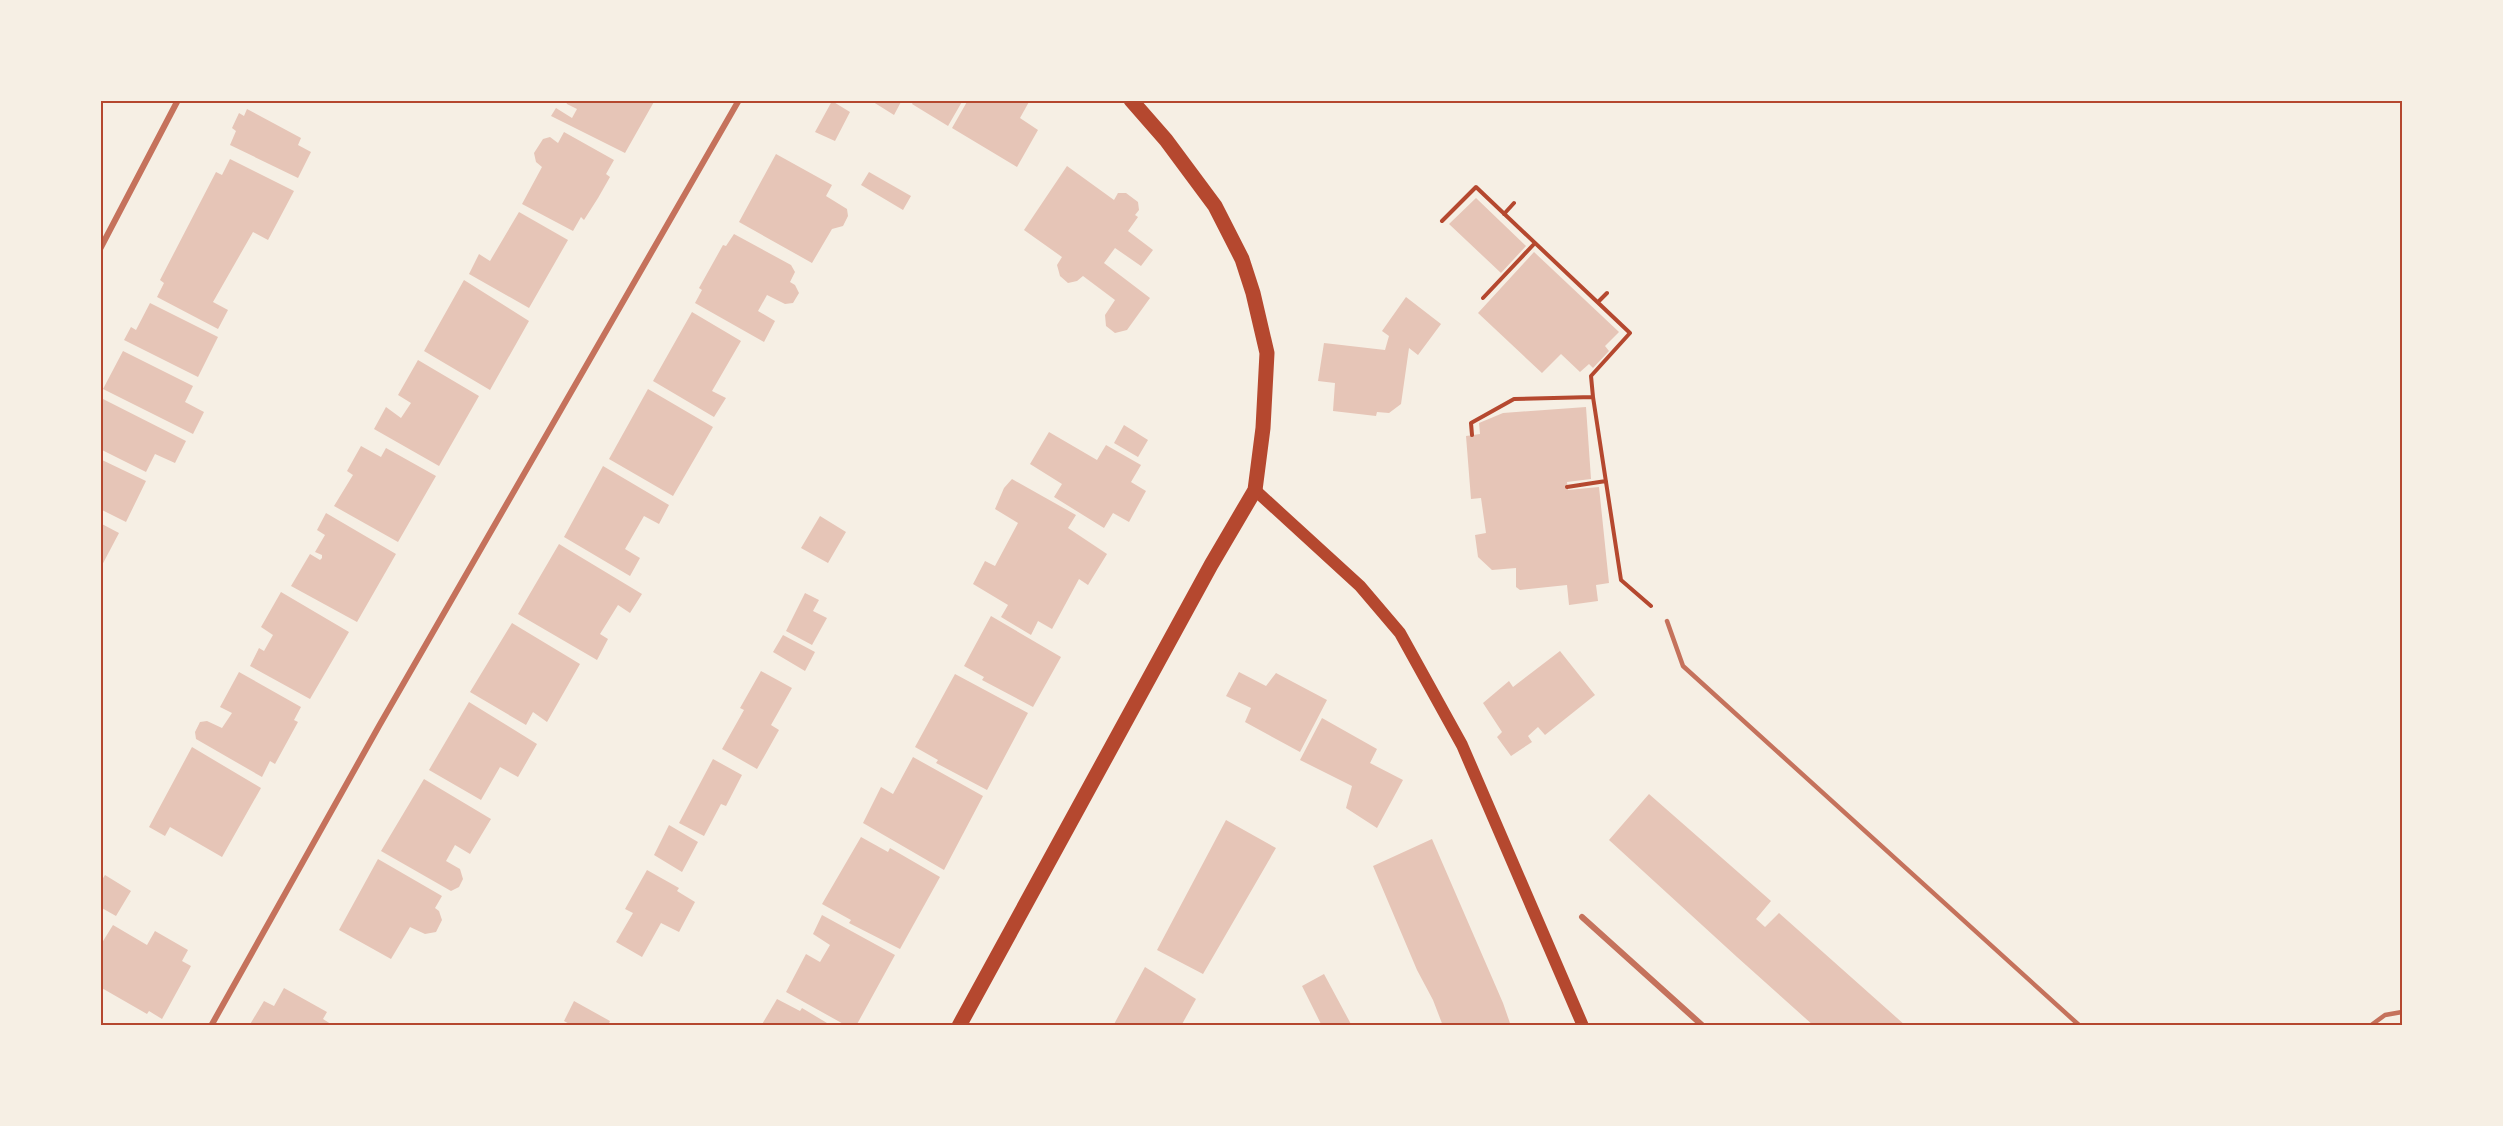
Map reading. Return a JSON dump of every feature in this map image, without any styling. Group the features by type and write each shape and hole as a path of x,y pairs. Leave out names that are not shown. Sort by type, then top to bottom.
{"main road":[{"path":"959,1026 1206,575 1255,490 1263,428 1267,353 1250,281 1242,259 1215,206 1166,140 1131,100"},
{"path":"1255,490 1360,586 1400,633 1462,745 1583,1026"}],"street":[{"path":"100,249 178,100"},
{"path":"211,1026 379,726 739,100"},
{"path":"1582,917 1703,1026"}],"lane":[{"path":"1667,621 1683,666 2080,1026"},
{"path":"2370,1026 2385,1015 2403,1012"}],"path":[{"path":"1442,221 1476,187 1630,333 1602,361 1591,376 1593,398 1621,580 1667,621"},
{"path":"1504,214 1514,203"},
{"path":"1483,298 1535,243"},
{"path":"1598,302 1607,293"},
{"path":"1472,435 1471,423 1514,399 1593,398"},
{"path":"1567,487 1606,481"}],"building":[{"path":"565,100 655,100 625,153 551,116 556,108 572,118 577,109 567,104"},
{"path":"870,100 902,100 894,115"},
{"path":"914,100 963,100 948,126 912,104"},
{"path":"968,100 980,102 1030,100 1020,118 1038,130 1017,167 952,128"},
{"path":"832,101 850,112 835,141 815,132"},
{"path":"247,109 301,138 298,145 311,152 298,178 230,145 236,131 232,128 239,113 244,116"},
{"path":"564,132 614,160 606,174 610,177 598,198 584,220 581,217 573,231 522,204 542,167 536,162 534,153 543,139 550,137 558,143"},
{"path":"776,154 832,185 826,196 847,209 848,216 843,226 832,229 812,263 739,222"},
{"path":"230,159 294,191 268,240 253,232 213,302 228,310 218,329 157,297 164,283 160,280 216,172 222,175"},
{"path":"1067,166 1114,200 1118,193 1126,193 1138,202 1139,210 1135,215 1138,217 1128,231 1153,250 1141,266 1115,248 1104,263 1150,298 1127,330 1115,333 1106,326 1105,315 1115,300 1083,276 1077,281 1068,283 1060,276 1057,265 1062,257 1024,230"},
{"path":"869,172 911,196 903,210 861,185"},
{"path":"1476,198 1526,246 1501,273 1449,224"},
{"path":"519,212 568,240 529,308 469,274 479,254 490,261"},
{"path":"734,234 791,265 795,272 790,282 795,285 799,293 793,303 785,304 767,295 758,311 775,321 764,342 695,303 702,290 699,288 723,245 726,246"},
{"path":"1534,252 1619,332 1605,346 1609,351 1593,368 1589,364 1580,372 1561,354 1542,373 1478,313"},
{"path":"464,280 529,321 490,390 424,351"},
{"path":"1406,297 1441,324 1418,355 1409,348 1401,404 1389,413 1377,412 1376,416 1333,411 1335,383 1318,381 1324,343 1385,350 1389,336 1382,331"},
{"path":"150,303 218,337 198,377 124,340 131,327 136,330"},
{"path":"692,312 741,341 712,391 726,398 714,417 653,381"},
{"path":"123,351 193,386 185,402 204,412 193,434 103,389"},
{"path":"418,360 479,396 439,466 374,429 386,407 401,418 411,403 398,395"},
{"path":"648,389 713,427 673,496 609,459"},
{"path":"103,399 186,441 175,463 155,454 146,472 100,449 100,405"},
{"path":"1586,407 1591,479 1567,482 1568,490 1599,487 1609,583 1596,585 1598,601 1569,605 1567,585 1520,590 1516,587 1516,568 1492,570 1478,557 1475,535 1486,533 1481,498 1471,499 1466,436 1480,434 1479,423 1503,413"},
{"path":"1124,425 1148,440 1138,457 1114,443"},
{"path":"1049,432 1097,460 1106,445 1141,465 1131,482 1146,491 1129,522 1113,513 1104,528 1054,497 1062,484 1030,464"},
{"path":"361,446 381,457 386,448 436,476 398,542 334,506 353,475 347,471"},
{"path":"100,459 146,481 126,522 100,509"},
{"path":"603,466 669,505 659,524 644,516 625,549 640,558 630,576 564,537"},
{"path":"1012,479 1076,515 1068,528 1107,554 1088,585 1079,579 1052,629 1038,621 1031,635 1001,617 1008,605 973,584 985,561 995,566 1018,523 995,509 1004,488"},
{"path":"326,513 396,554 357,622 291,586 310,554 320,560 322,558 322,555 315,552 325,535 317,530"},
{"path":"820,516 846,532 828,563 801,548"},
{"path":"100,523 119,533 100,569"},
{"path":"559,544 642,594 630,613 618,605 600,634 608,639 597,660 518,614"},
{"path":"281,592 349,632 310,699 250,666 259,648 264,651 273,635 261,627"},
{"path":"805,593 819,600 813,611 827,618 812,645 786,631"},
{"path":"991,616 1061,657 1033,707 982,680 984,677 964,666"},
{"path":"512,623 580,664 547,722 533,712 526,725 470,692"},
{"path":"783,635 815,652 805,671 773,652"},
{"path":"1560,651 1595,695 1545,735 1538,727 1528,736 1532,742 1511,756 1497,737 1502,732 1483,703 1509,681 1513,687"},
{"path":"761,671 792,688 771,725 779,730 757,769 722,749 744,710 740,708"},
{"path":"239,672 301,707 294,720 298,722 275,764 270,761 262,777 196,739 195,732 200,722 207,721 222,728 232,713 220,707"},
{"path":"1239,672 1266,686 1276,673 1327,700 1300,752 1245,722 1251,708 1226,696"},
{"path":"955,674 1028,713 987,790 936,763 938,760 915,747"},
{"path":"469,702 537,744 518,777 500,767 481,800 429,770"},
{"path":"1322,718 1377,749 1370,763 1403,780 1377,828 1346,808 1352,786 1300,760"},
{"path":"192,747 261,788 222,857 170,827 165,836 149,827"},
{"path":"913,757 983,796 944,870 863,823 881,787 893,794"},
{"path":"713,759 742,775 726,806 721,804 704,836 679,823"},
{"path":"424,779 491,819 470,854 455,845 446,861 460,869 463,879 459,887 451,891 381,851"},
{"path":"1649,794 1771,901 1756,919 1765,927 1779,913 1906,1026 1814,1026 1737,957 1609,840"},
{"path":"1226,820 1276,848 1203,974 1157,950"},
{"path":"669,825 698,842 682,872 654,855"},
{"path":"861,837 888,852 890,848 940,877 900,949 849,923 851,920 822,904"},
{"path":"1432,839 1511,1026 1443,1026 1373,866"},
{"path":"378,859 442,896 435,908 439,911 442,920 436,932 425,934 410,927 391,959 339,930"},
{"path":"647,870 679,888 677,891 695,902 679,932 661,923 642,957 616,942 633,913 625,909"},
{"path":"105,875 131,891 116,916 100,907 100,883"},
{"path":"822,915 895,955 856,1026 847,1026 786,992 806,954 820,962 830,945 813,934"},
{"path":"113,925 147,945 155,931 188,950 182,961 191,966 162,1019 149,1011 147,1014 100,987 100,946"},
{"path":"1145,967 1196,999 1181,1026 1113,1026"},
{"path":"1324,974 1352,1026 1322,1026 1302,986"},
{"path":"284,988 327,1012 323,1019 334,1026 249,1026 264,1001 274,1006"},
{"path":"777,999 800,1011 802,1008 832,1026 761,1026"},
{"path":"574,1001 610,1021 608,1026 573,1026 564,1021"}]}
